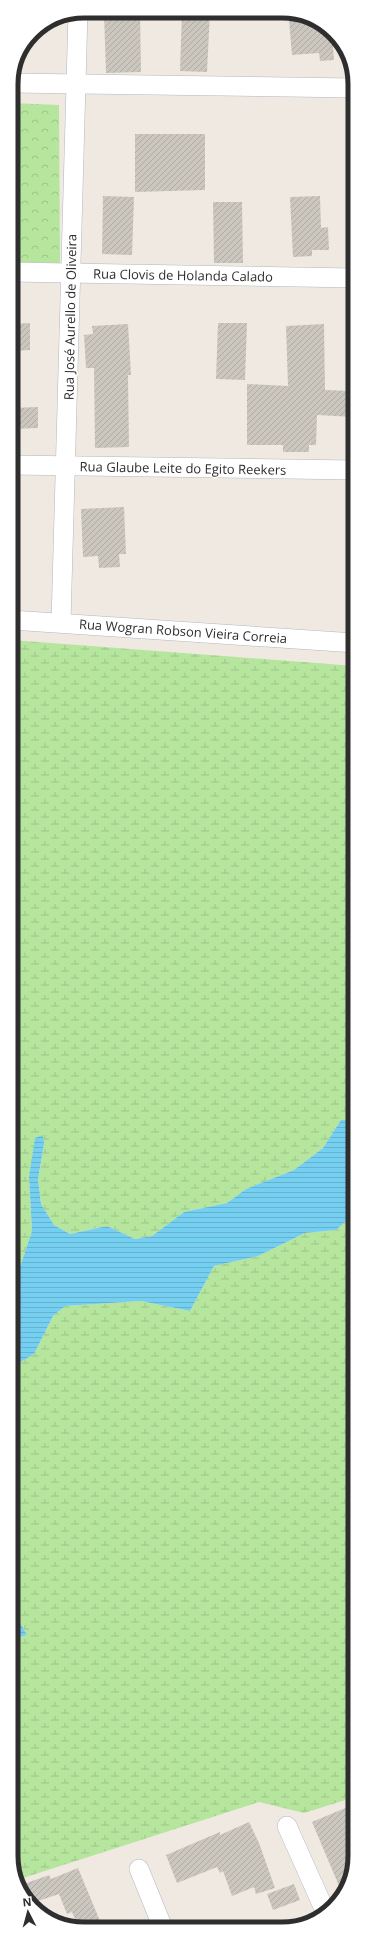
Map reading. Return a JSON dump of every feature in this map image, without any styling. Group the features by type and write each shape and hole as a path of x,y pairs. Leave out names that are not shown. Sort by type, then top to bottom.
{"street":[{"name":"Rua José Aurello de Oliveira","path":"61,622 78,18"},
{"path":"18,83 348,88"},
{"name":"Rua Clovis de Holanda Calado","path":"18,272 348,278"},
{"name":"Rua Glaube Leite do Egito Reekers","path":"18,465 348,470"},
{"name":"Rua Wogran Robson Vieira Correia","path":"18,620 348,643"},
{"path":"287,1826 323,1907"},
{"path":"139,1869 160,1922"}],"green space":[{"path":"18,103 59,105 60,263 18,262"},
{"path":"18,641 348,665 348,1120 341,1120 323,1148 294,1170 246,1189 227,1203 184,1212 152,1236 135,1239 107,1226 70,1234 54,1225 41,1204 38,1179 44,1144 29,1177 32,1231 18,1273"},
{"path":"348,1219 348,1799 304,1813 259,1802 22,1878 18,1856 18,1634 20,1637 27,1635 18,1619 18,1364 34,1354 53,1316 65,1306 141,1301 190,1311 214,1266 258,1256 305,1233 336,1230"}],"water":[{"path":"341,1120 348,1120 348,1219 336,1230 305,1233 258,1256 214,1266 190,1311 141,1301 65,1306 53,1316 34,1354 18,1364 18,1273 32,1231 29,1177 35,1138 43,1135 44,1144 38,1179 41,1204 54,1225 70,1234 107,1226 135,1239 152,1236 184,1212 227,1203 246,1189 294,1170 323,1148"},
{"path":"18,1619 27,1635 20,1637 18,1634"}],"building":[{"path":"104,18 140,18 141,72 106,73"},
{"path":"182,18 210,18 207,72 180,71"},
{"path":"289,20 297,20 307,23 326,34 333,41 334,60 320,61 319,53 292,55"},
{"path":"135,134 205,134 205,190 135,192"},
{"path":"103,196 134,197 132,255 102,254"},
{"path":"320,196 321,228 328,227 329,250 312,250 312,256 293,257 290,197"},
{"path":"213,202 242,202 243,263 214,263"},
{"path":"30,323 30,350 18,351 18,324"},
{"path":"218,323 247,323 245,380 216,379"},
{"path":"128,324 131,375 128,375 129,447 95,448 94,368 86,368 84,335 93,334 92,326"},
{"path":"324,324 325,390 348,391 348,417 317,415 316,445 309,445 309,452 283,452 283,445 247,445 247,384 288,386 286,326"},
{"path":"38,407 38,428 18,429 18,408"},
{"path":"124,507 126,554 119,554 120,567 99,568 98,556 83,557 81,509"},
{"path":"348,1807 348,1856 344,1877 340,1887 312,1822"},
{"path":"249,1822 259,1843 275,1888 256,1894 254,1887 232,1896 223,1871 220,1873 217,1867 177,1883 166,1855 220,1832 220,1835"},
{"path":"78,1868 100,1921 76,1921 72,1912 67,1914 59,1894 48,1898 48,1892 29,1892 24,1884 49,1875 51,1879"},
{"path":"294,1884 300,1900 273,1910 267,1894"}]}
